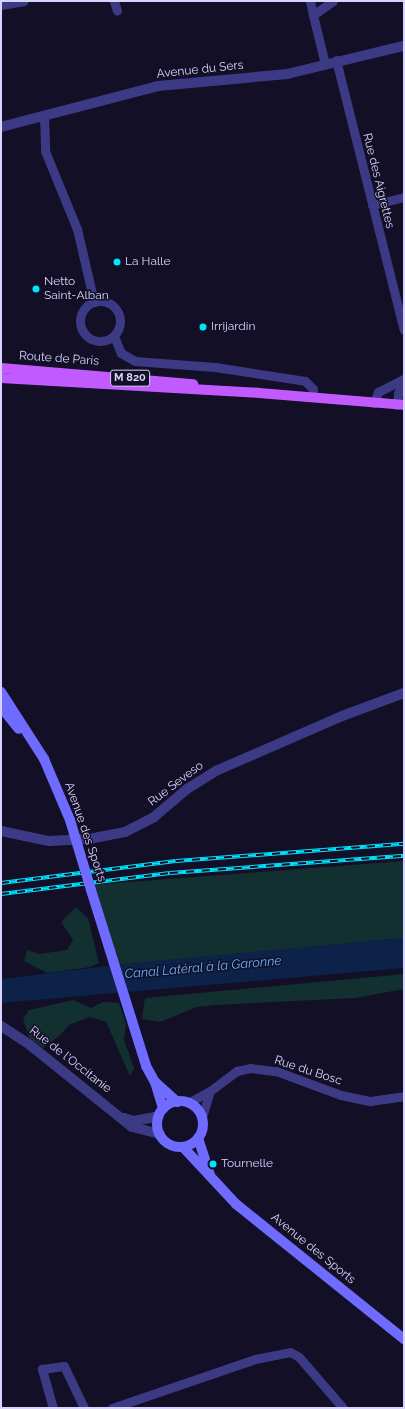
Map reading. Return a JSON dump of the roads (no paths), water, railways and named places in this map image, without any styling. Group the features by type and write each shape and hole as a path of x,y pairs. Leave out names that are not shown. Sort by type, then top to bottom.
{"main road":[{"name":"Route de Paris","path":"1,368 174,381 258,393"},
{"name":"Route de Paris","path":"1,378 258,393 400,405"},
{"name":"Avenue des Sports","path":"1,692 44,759 70,820 146,1066 155,1082"},
{"path":"1,707 44,759"},
{"path":"155,1082 183,1102 199,1111 202,1117 203,1124 198,1138 183,1147 169,1144 160,1134 161,1112 155,1082"},
{"path":"161,1112 183,1102"},
{"name":"Avenue des Sports","path":"198,1138 210,1174"},
{"name":"Avenue des Sports","path":"183,1147 210,1174 236,1204 404,1339"}],"street":[{"path":"1,5 24,1"},
{"path":"114,1 117,11"},
{"path":"310,1 325,64"},
{"path":"313,15 333,1"},
{"name":"Avenue du Sers","path":"1,127 158,86 287,74 336,60 404,46"},
{"name":"Rue des Aigrettes","path":"336,60 404,330"},
{"path":"44,116 45,151 77,228 94,302"},
{"path":"372,205 404,198"},
{"path":"114,336 97,341 83,331 81,317 83,310 94,302 107,302 116,310 120,323 114,336 121,353 135,361 215,367 311,384 312,397"},
{"path":"374,403 378,392 404,380"},
{"path":"400,405 398,392 404,380"},
{"name":"Rue Seveso","path":"1,831 49,841 89,839 125,832 154,817 187,789 218,770 342,716 404,693"},
{"name":"Rue de l'Occitanie","path":"1,1026 30,1045 122,1116 132,1127 143,1132 160,1134"},
{"name":"Rue du Bosc","path":"183,1102 210,1092 237,1071 250,1068 276,1071 341,1095 370,1101 404,1096"},
{"path":"202,1117 210,1092"},
{"path":"122,1116 134,1121 161,1112"},
{"path":"112,1408 255,1359 290,1352 299,1357 343,1408"},
{"path":"53,1408 42,1369 64,1366 84,1408"}],"water":[{"name":"Canal Latéral à la Garonne","path":"404,938 404,968 1,1003 1,979 130,963"}],"railway":[{"path":"1,883 176,861 404,844"},
{"path":"1,894 170,873 404,856"}],"place":[{"name":"La Halle","path":"117,262"},
{"name":"Netto Saint-Alban","path":"36,289"},
{"name":"Irrijardin","path":"203,327"},
{"name":"Tournelle","path":"213,1164"}]}
